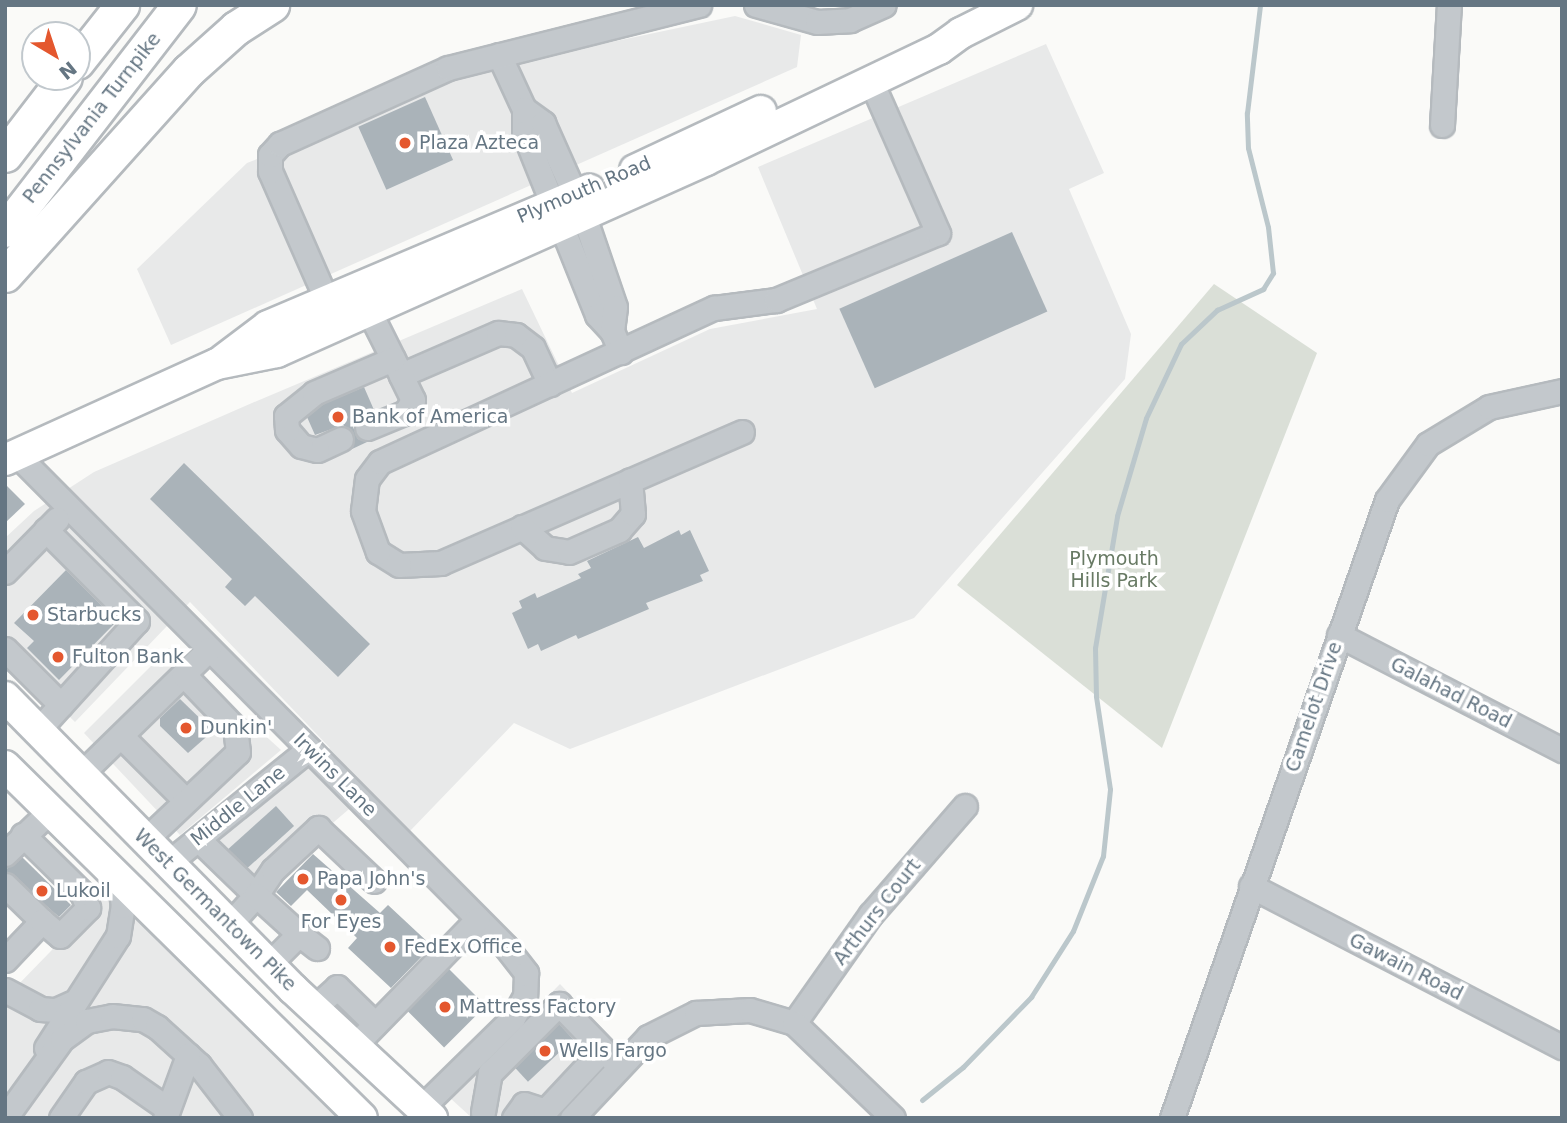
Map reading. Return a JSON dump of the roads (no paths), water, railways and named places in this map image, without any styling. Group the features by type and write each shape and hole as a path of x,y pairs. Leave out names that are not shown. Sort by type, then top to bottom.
{"highway":[{"path":"90,21 102,5"},
{"path":"91,44 122,5"},
{"name":"Pennsylvania Turnpike","path":"5,230 179,5"},
{"path":"5,275 189,70 236,28 272,5"},
{"path":"5,155 55,91"}],"main road":[{"name":"Plymouth Road","path":"10,457 217,364 268,326 569,209 871,80 939,49 961,33 1017,5"},
{"name":"Plymouth Road","path":"217,364 278,352 369,311 569,209 934,37 961,33"},
{"name":"West Germantown Pike","path":"5,697 268,965 427,1113"},
{"path":"5,766 362,1118"}],"street":[{"path":"327,301 270,171 270,156 280,144 448,68 699,5"},
{"path":"756,5 817,22 850,20 884,5"},
{"path":"1442,125 1449,5"},
{"path":"499,55 524,109 524,133 569,209 597,315 612,331 621,352"},
{"path":"742,432 441,563 399,565 379,552 365,522 363,496 367,479 380,462 714,308 776,300 938,233 871,80"},
{"path":"367,428 406,412 413,400 369,311"},
{"path":"341,439 317,450 301,446 287,430 286,416 314,393 401,376 498,333 516,335 533,348 550,384"},
{"name":"Camelot Drive","path":"1172,1118 1387,500 1428,444 1489,407 1562,391"},
{"name":"Irwins Lane","path":"10,457 68,507 478,919 526,974 526,996 513,1018 427,1113"},
{"path":"522,527 545,548 569,552 619,530 633,514 631,480"},
{"path":"5,572 68,507"},
{"path":"38,730 137,621 46,530"},
{"name":"Galahad Road","path":"1339,635 1562,750"},
{"path":"5,649 61,705"},
{"path":"80,774 209,649"},
{"path":"145,840 202,782 229,742 223,729 180,679"},
{"path":"121,736 184,799"},
{"name":"Middle Lane","path":"168,863 309,749"},
{"name":"Arthurs Court","path":"794,1023 871,914 965,806"},
{"path":"5,854 50,811"},
{"path":"229,925 256,895 273,870 318,828 374,881"},
{"path":"5,886 60,936 88,908 82,893 23,835"},
{"path":"198,839 256,895 317,948"},
{"path":"24,1089 72,1003 118,936 123,906 114,875 82,893"},
{"name":"Gawain Road","path":"1251,887 1562,1047"},
{"path":"354,1046 478,919"},
{"path":"5,960 42,920"},
{"path":"268,965 299,934"},
{"path":"314,1009 337,987 375,1024"},
{"path":"5,990 40,1009 55,1010 72,1003"},
{"path":"485,1116 490,1073 559,1004 618,1066"},
{"path":"572,1118 648,1037 696,1013 750,1010 794,1023 893,1118"},
{"path":"5,1118 62,1039 87,1021 112,1016 143,1019 188,1055 240,1118"},
{"path":"514,1118 524,1104 548,1114 602,1050"},
{"path":"61,1118 86,1082 108,1073 122,1077 167,1113 188,1055"}],"waterway":[{"path":"922,1100 963,1067 1031,997 1073,931 1103,856 1110,789 1096,696 1095,648 1117,516 1146,418 1181,344 1217,310 1263,289 1273,273 1268,227 1248,148 1247,113 1260,5"}],"place":[{"name":"Plaza Azteca","path":"405,143"},
{"name":"Bank of America","path":"338,417"},
{"name":"Starbucks","path":"33,615"},
{"name":"Fulton Bank","path":"58,657"},
{"name":"Dunkin'","path":"186,728"},
{"name":"Papa John's","path":"303,879"},
{"name":"Lukoil","path":"42,891"},
{"name":"For Eyes","path":"341,900"},
{"name":"FedEx Office","path":"390,947"},
{"name":"Mattress Factory","path":"445,1007"},
{"name":"Wells Fargo","path":"545,1051"}],"park label":[{"name":"Plymouth Hills Park","path":"1114,570"}]}
